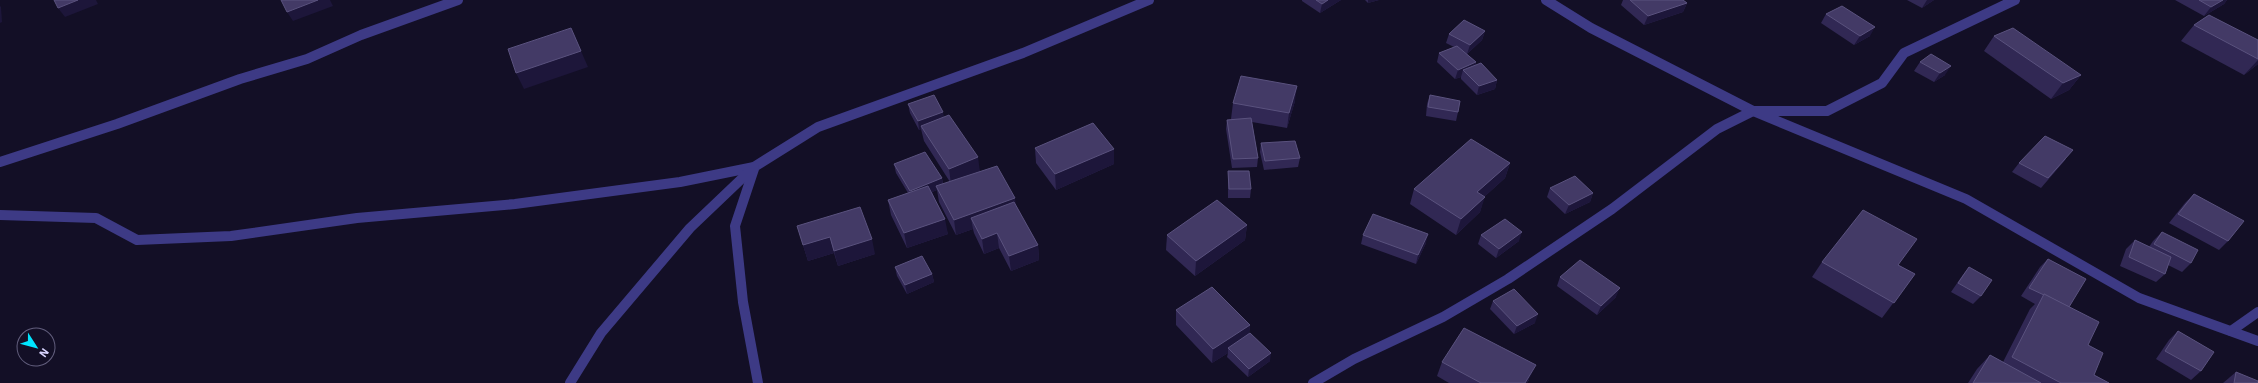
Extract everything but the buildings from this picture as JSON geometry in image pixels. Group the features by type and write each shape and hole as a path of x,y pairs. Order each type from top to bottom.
{"street":[{"path":"0,162 117,124 240,79 307,59 361,35 458,0"},
{"path":"570,383 601,333 685,234 754,167 818,127 1023,53 1149,0"},
{"path":"1546,0 1591,28 1753,111 1966,199 2139,298 2258,341"},
{"path":"1313,383 1354,359 1443,317 1508,279 1612,209 1717,129 1753,111 1827,110 1882,83 1904,53 2015,0"},
{"path":"0,215 96,218 137,240 231,236 357,218 515,204 680,182 754,167"},
{"path":"754,167 735,226 743,302 758,383"},
{"path":"2231,331 2258,312"}]}
